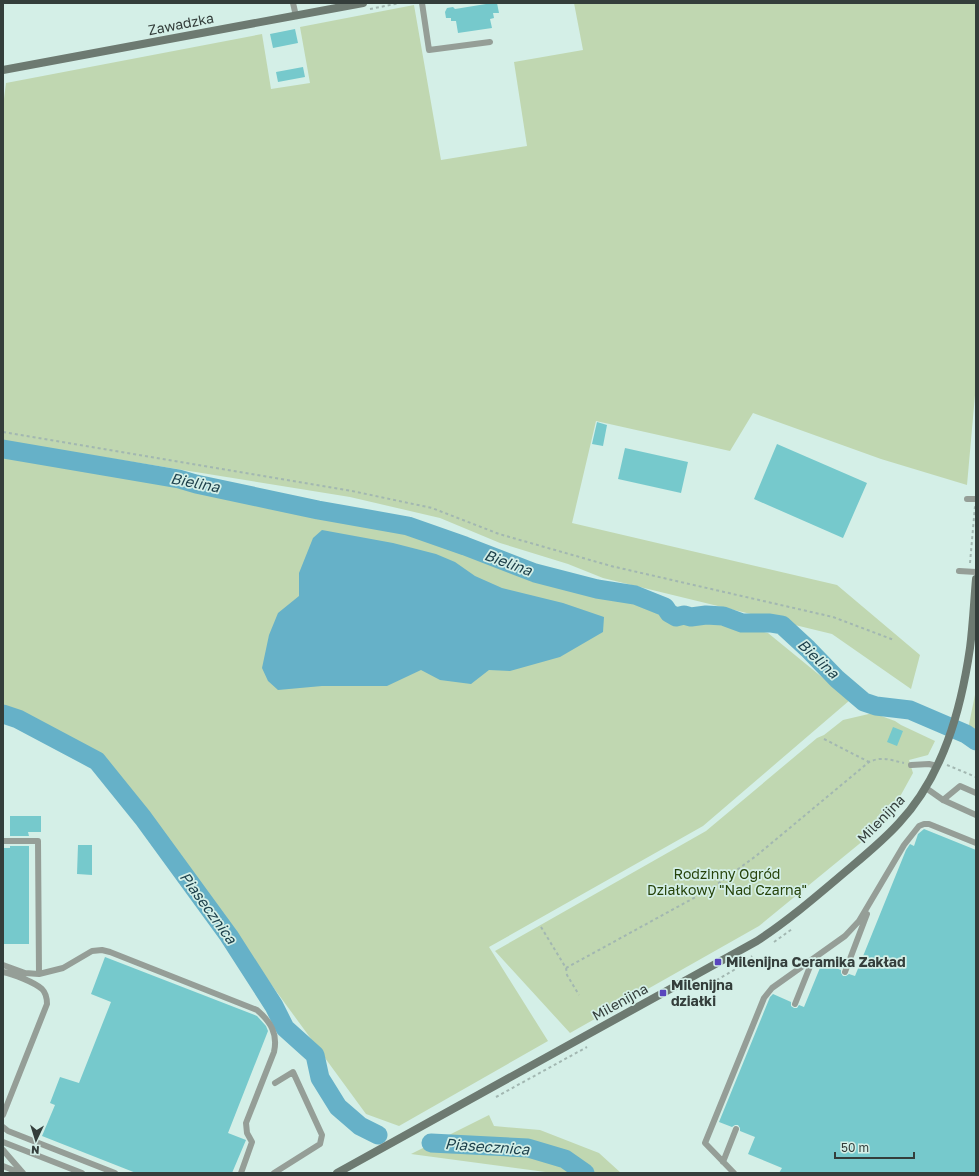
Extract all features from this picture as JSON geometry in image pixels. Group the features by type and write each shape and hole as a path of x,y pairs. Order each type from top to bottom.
{"street":[{"name":"Zawadzka","path":"3,70 364,3"},
{"name":"Milenijna","path":"336,1173 757,941 778,928 879,842 899,823 926,788 941,765 973,648 976,579"}],"lane":[{"path":"293,3 296,16"},
{"path":"422,3 429,50 490,42"},
{"path":"967,499 976,499"},
{"path":"959,571 976,572"},
{"path":"911,765 941,765"},
{"path":"943,800 960,786 976,793"},
{"path":"926,788 943,800 976,815"},
{"path":"734,1173 705,1144 764,998 772,988 845,936 859,921 904,846 920,826 929,824 976,843"},
{"path":"3,841 38,841 39,974"},
{"path":"845,972 872,899"},
{"path":"3,965 25,973 39,974 63,968 92,951 102,950 250,1007 257,1010 264,1016 275,1032 276,1043 274,1052 246,1123 247,1133 252,1142 241,1173"},
{"path":"795,1004 812,959"},
{"path":"3,972 9,973 43,989 47,997 47,1004 3,1115"},
{"path":"274,1173 320,1144 322,1135 293,1072 275,1083"},
{"path":"3,1127 8,1131 115,1173"},
{"path":"723,1162 736,1129"},
{"path":"3,1142 82,1173"},
{"path":"3,1150 22,1173"},
{"path":"3,1166 22,1173"}],"path":[{"path":"3,432 352,491 432,508 499,534 603,564 833,617 894,640"},
{"path":"824,739 869,762"},
{"path":"566,968 712,888 756,856 869,762 877,758 884,758 911,765"},
{"path":"941,765 976,777"},
{"path":"541,927 566,968 567,975 579,995"}],"green space":[{"path":"574,3 976,3 976,384 967,485 881,459 753,413 730,451 596,421 572,523 837,585 920,655 911,689 832,634 603,578 568,564 500,543 440,518 350,497 3,441 3,107 6,83 262,34 271,89 310,83 300,27 414,5 441,160 527,146 514,62 583,50"},
{"path":"3,450 179,481 407,530 535,577 768,633 850,700 703,826 489,947 548,1041 399,1126 366,1114 156,827 98,760 19,718 3,713"},
{"path":"976,690 976,735 968,729"},
{"name":"Rodzinny Ogród Działkowy \"Nad Czarną\"","path":"873,713 895,721 935,741 928,755 909,760 913,773 886,822 759,926 570,1033 495,951 706,831 817,738 824,735 843,720"},
{"path":"489,1115 494,1126 540,1130 599,1153 621,1173 553,1173 411,1154"}],"water":[{"path":"322,530 393,543 436,554 455,562 475,576 502,588 563,603 604,617 603,632 560,657 510,671 489,670 471,684 440,680 421,670 387,686 322,686 278,690 268,681 262,668 269,635 278,613 299,596 299,573 313,538"}],"building":[{"path":"487,3 497,3 499,13 493,13 494,18 490,19 492,28 458,33 456,21 451,21 451,18 446,18 445,12 447,8 453,7 455,9"},
{"path":"295,29 298,43 273,48 270,34"},
{"path":"303,67 305,77 278,82 276,72"},
{"path":"597,422 607,425 603,446 592,444"},
{"path":"777,444 867,483 843,538 754,499"},
{"path":"625,448 688,462 681,493 618,479"},
{"path":"893,727 903,731 897,746 887,742"},
{"path":"10,816 41,816 41,832 28,832 29,836 10,836"},
{"path":"924,829 976,850 976,1173 779,1173 782,1168 748,1154 755,1137 740,1131 738,1125 732,1127 719,1122 770,997 773,994 791,1002 791,1006 794,1008 797,1008 799,1005 804,1007 822,963 841,970 843,976 849,974 855,976 906,850 910,844 914,846 918,834"},
{"path":"78,845 92,845 92,875 77,874"},
{"path":"10,846 29,846 29,944 3,944 3,848 10,848"},
{"path":"105,957 257,1016 266,1026 268,1031 228,1133 246,1140 232,1173 136,1173 42,1136 55,1105 50,1103 60,1077 79,1083 111,1002 91,994"}],"waterway":[{"name":"Bielina","path":"3,449 179,479 318,510 408,526 535,573 597,589 635,595 665,607 669,613 676,617 684,615 691,617 706,615 723,616 742,623 770,623 782,625 837,679 864,702 876,706 910,710 966,734 976,741"},
{"name":"Piasecznica","path":"3,714 18,719 97,761 143,818 229,936 274,1006 285,1028 315,1055 320,1078 338,1107 360,1126 378,1135"},
{"name":"Piasecznica","path":"431,1143 528,1148 565,1159 585,1173"}],"place":[{"name":"Milenijna Ceramika Zakład","path":"718,962"},
{"name":"Milenijna działki","path":"663,993"}]}
